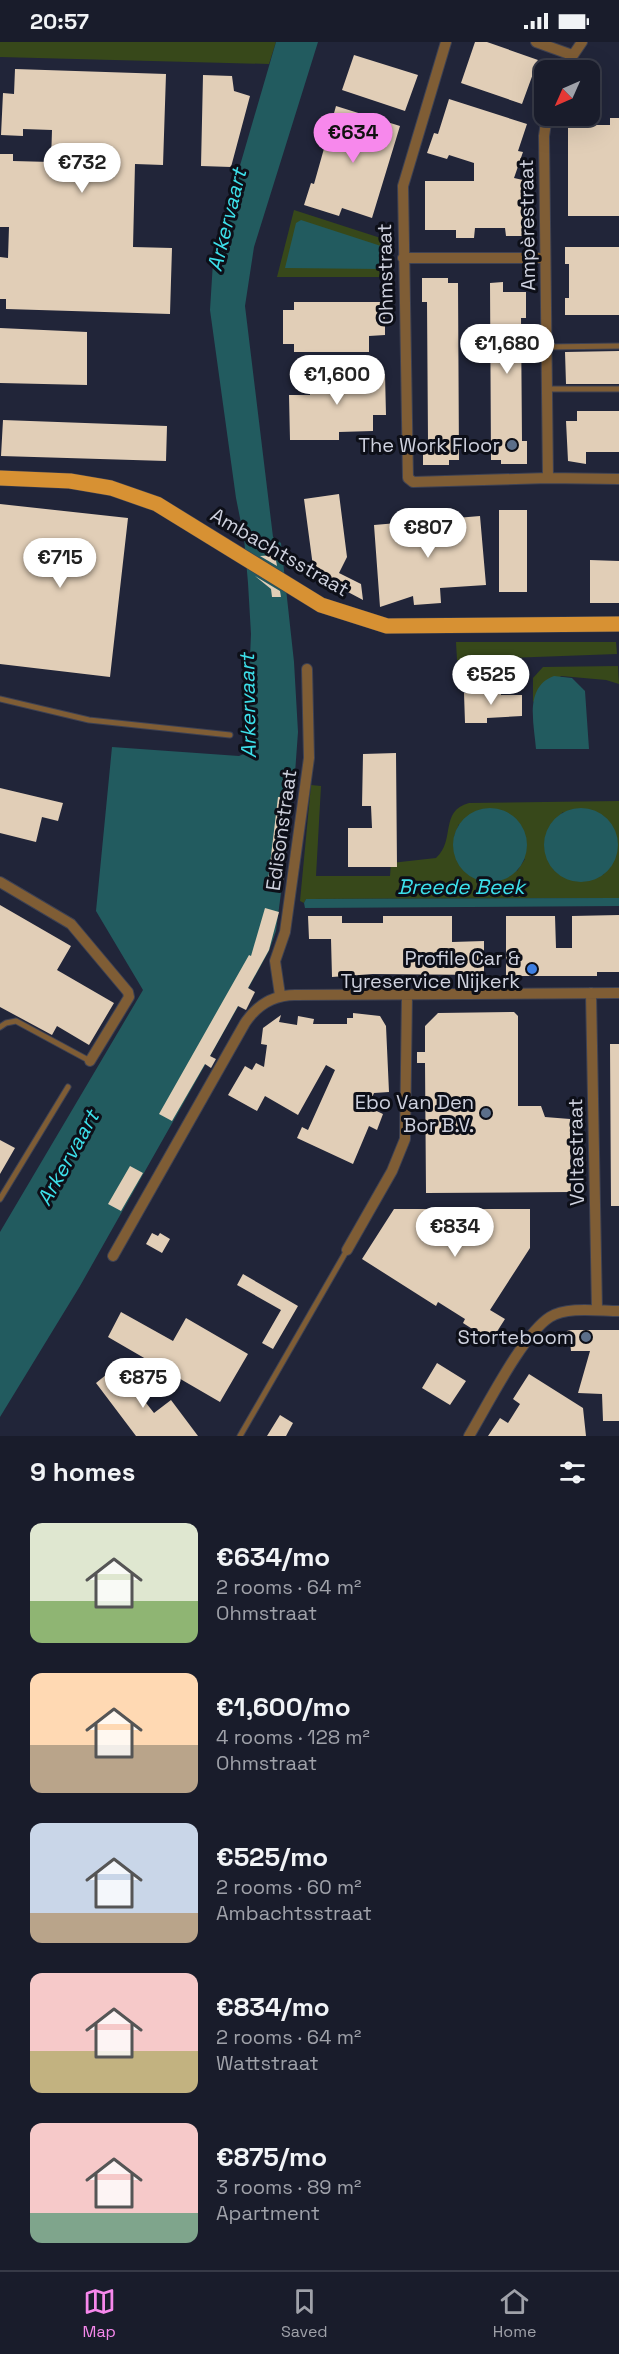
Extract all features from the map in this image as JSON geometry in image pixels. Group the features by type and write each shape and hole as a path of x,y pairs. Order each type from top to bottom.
{"main road":[{"name":"Ambachtsstraat","path":"0,477 70,481 111,488 157,504 321,605 387,626 619,624"}],"street":[{"name":"Ohmstraat","path":"446,42 404,179 403,258 408,477 413,482 548,478 619,479"},
{"path":"536,42 572,55"},
{"path":"569,60 582,42"},
{"name":"Ampèrestraat","path":"546,126 548,478"},
{"path":"403,258 545,258"},
{"name":"Edisonstraat","path":"280,995 275,961 285,933 309,759 307,669"},
{"path":"0,882 71,924 128,992 129,997 90,1061"},
{"name":"Voltastraat","path":"591,993 597,1311"},
{"path":"113,1256 245,1023 259,1006 280,995 619,993"},
{"path":"346,1250 392,1171 405,1139 407,995"},
{"path":"469,1436 537,1329 551,1316 619,1311"}],"lane":[{"path":"546,347 619,346"},
{"path":"547,389 619,389"},
{"path":"0,699 89,720 230,735"},
{"path":"0,1027 16,1021 90,1061"},
{"path":"0,1199 68,1087"},
{"path":"240,1436 346,1250"}],"shaded area":[{"path":"0,42 276,42 269,64 0,57"},
{"path":"294,210 393,242 393,277 277,277"},
{"path":"456,642 616,642 617,654 457,660"},
{"path":"618,666 619,684 606,680 561,676 533,702 533,678 543,667"},
{"path":"311,785 321,786 316,876 390,876 391,863 436,858 442,851 454,812 469,803 619,801 619,898 306,899 304,903 300,901","holes":["563,812 604,874 591,880 577,881 553,869 551,824","459,824 525,859 517,871 454,837"]}],"water":[{"name":"Arkervaart","path":"276,42 318,42 254,247 245,306 273,537 281,543 294,662 298,732 293,801 276,931 269,951 80,1286 0,1417 0,1232 143,990 96,911 112,747 239,756 246,753 251,634 248,583 244,538 236,498 210,310 213,262 218,241"},
{"path":"301,220 381,246 384,250 384,266 381,269 285,268 296,223"},
{"path":"554,676 572,678 585,691 589,749 536,749 533,717 535,697 538,688"},
{"path":"483,808 497,808 511,814 521,824 527,838 527,852 521,866 511,876 497,882 483,882 469,876 459,866 453,852 453,838 459,824 469,814"},
{"path":"581,808 602,814 612,824 618,845 612,866 602,876 581,882 560,876 550,866 544,845 550,824 560,814"},
{"path":"619,898 619,906 305,908 304,903 306,899"}],"building":[{"path":"475,42 487,42 538,60 534,60 534,71 522,104 461,83"},
{"path":"354,55 418,75 405,111 342,90"},
{"path":"15,69 166,74 163,165 135,164 133,247 172,248 170,314 6,309 6,299 0,299 0,257 8,258 9,227 0,227 0,154 13,154 13,161 51,162 52,130 23,129 23,136 1,135 3,93 14,94"},
{"path":"203,75 232,76 234,91 250,96 231,167 201,166"},
{"path":"449,99 527,124 518,151 523,152 514,178 523,180 524,236 506,236 505,228 475,228 474,238 456,238 456,230 425,230 425,181 474,181 474,163 449,155 447,159 427,153 434,133 438,134"},
{"path":"336,106 400,126 372,218 342,208 339,216 304,205 311,183 314,184"},
{"path":"610,118 619,118 619,216 568,216 568,126 610,125"},
{"path":"565,247 619,247 619,315 565,315 565,298 569,298 569,264 565,264"},
{"path":"422,278 448,278 448,283 458,283 459,460 449,460 449,465 423,465 423,442 428,442 427,302 422,302"},
{"path":"503,282 503,292 526,292 526,318 521,318 522,441 527,441 527,464 501,464 501,460 491,460 490,283"},
{"path":"294,302 385,302 385,335 369,336 369,352 294,352 294,344 283,344 283,310 294,310"},
{"path":"0,328 87,332 87,385 0,383"},
{"path":"619,351 619,384 566,384 565,352"},
{"path":"310,374 385,374 386,415 373,415 373,431 339,432 339,440 290,440 289,395 310,395"},
{"path":"577,411 619,411 619,452 586,452 586,464 568,461 566,421 577,421"},
{"path":"3,420 167,426 166,461 1,456"},
{"path":"339,494 347,557 339,573 361,584 363,600 314,574 304,499"},
{"path":"0,504 128,518 110,677 0,664"},
{"path":"499,510 527,510 527,592 499,592"},
{"path":"480,516 486,585 440,588 441,603 414,605 413,596 380,607 374,525"},
{"path":"275,555 277,566 260,556"},
{"path":"590,560 619,561 619,603 590,603"},
{"path":"255,576 280,591 281,597 272,597 271,589"},
{"path":"494,658 511,658 511,669 494,669"},
{"path":"501,692 501,695 522,695 522,716 487,718 487,723 465,723 464,693"},
{"path":"396,753 397,867 348,867 348,828 372,828 371,806 362,806 363,754"},
{"path":"0,788 63,803 58,821 42,817 36,842 0,833"},
{"path":"278,797 292,798 283,883 268,881"},
{"path":"0,905 71,946 57,970 114,1003 89,1045 57,1026 52,1035 0,1007"},
{"path":"265,908 279,912 269,950 248,988 255,992 246,1010 238,1006 210,1056 216,1059 211,1068 205,1064 172,1121 159,1114 249,955 251,956"},
{"path":"619,915 619,972 597,972 597,976 506,976 506,916 555,916 556,948 572,948 572,916"},
{"path":"308,916 342,916 342,923 383,923 383,916 452,916 452,942 484,941 484,975 373,974 332,977 331,939 309,939"},
{"path":"514,1012 518,1016 518,1106 541,1106 545,1117 570,1119 571,1192 426,1193 425,1063 417,1063 417,1052 425,1052 425,1026 438,1013"},
{"path":"353,1013 380,1016 386,1026 389,1092 374,1093 368,1107 383,1114 377,1130 369,1126 353,1164 297,1138 302,1127 308,1130 335,1070 326,1065 298,1115 265,1096 257,1111 228,1095 245,1066 252,1070 256,1063 264,1067 267,1045 261,1044 263,1028 281,1015 279,1022 297,1025 298,1016 314,1019 313,1024 347,1024 347,1018 353,1018"},
{"path":"610,1044 619,1044 619,1206 611,1206"},
{"path":"0,1140 15,1148 0,1174"},
{"path":"130,1166 143,1173 121,1211 108,1204"},
{"path":"394,1209 530,1209 530,1248 490,1310 505,1319 491,1341 463,1323 465,1319 438,1302 436,1306 362,1259"},
{"path":"152,1233 158,1236 160,1233 170,1239 162,1253 146,1244"},
{"path":"243,1274 298,1306 273,1349 262,1343 281,1310 237,1285"},
{"path":"121,1312 173,1341 186,1318 248,1354 220,1402 108,1337"},
{"path":"619,1330 619,1421 603,1421 602,1394 578,1393 590,1351 571,1351 570,1341 566,1336 567,1331"},
{"path":"437,1363 466,1381 450,1405 422,1388"},
{"path":"117,1366 154,1413 171,1400 198,1436 136,1436 96,1383"},
{"path":"529,1374 583,1408 586,1436 488,1436 500,1418 508,1423 520,1404 513,1399"},
{"path":"280,1415 293,1423 286,1436 267,1436"}],"place":[{"name":"The Work Floor","path":"512,445"},
{"name":"Profile Car & Tyreservice Nijkerk","path":"532,969"},
{"name":"Ebo Van Den Bor B.V.","path":"486,1113"},
{"name":"Storteboom","path":"586,1337"}],"water label":[{"name":"Breede Beek","path":"461,887"}]}
